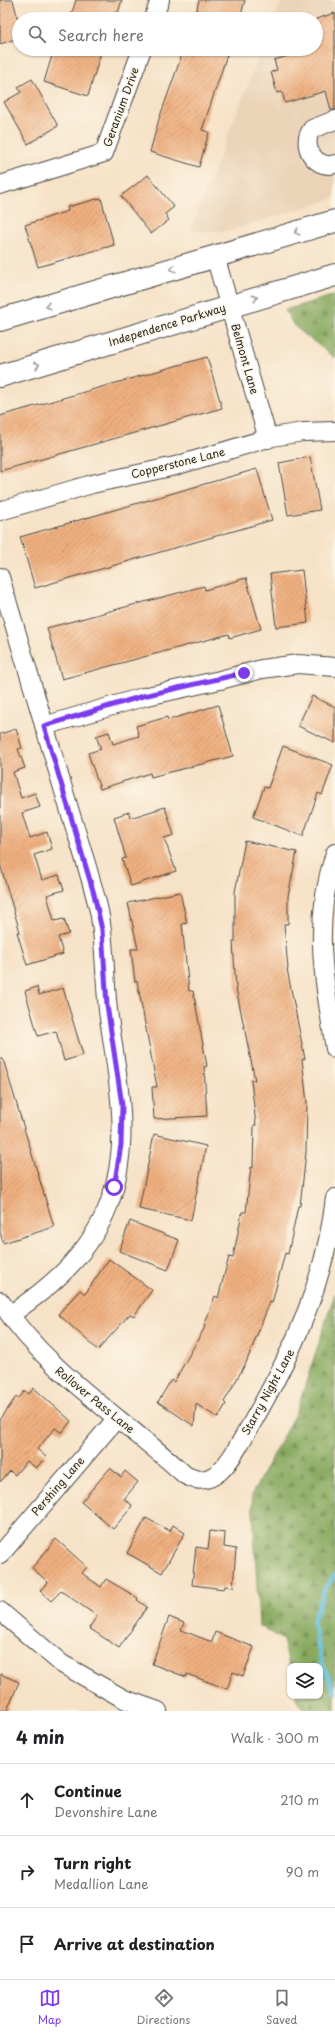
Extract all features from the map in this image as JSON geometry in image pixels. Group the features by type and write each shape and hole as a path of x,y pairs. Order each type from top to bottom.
{"main road":[{"path":"0,320 335,221"},
{"name":"Independence Parkway","path":"0,376 335,275"}],"street":[{"path":"156,12 160,0"},
{"name":"Geranium Drive","path":"0,185 104,153 139,56"},
{"path":"335,120 312,129 308,137 310,150 316,160 324,165 335,164"},
{"name":"Belmont Lane","path":"215,256 268,439"},
{"name":"Copperstone Lane","path":"0,511 92,484 175,466 268,439 303,432 335,431"},
{"path":"0,577 99,912 107,1005 120,1085 121,1145 117,1173 109,1204 91,1239 74,1263 49,1287 5,1308"},
{"path":"44,726 143,696 220,680 262,669 298,664 335,667"},
{"path":"335,853 323,906 321,950 324,980 335,1049"},
{"name":"Starry Night Lane","path":"206,1480 229,1463 265,1402 292,1349 304,1321 322,1264 335,1198"},
{"name":"Rollover Pass Lane","path":"5,1308 50,1363 185,1475 197,1481 206,1480"},
{"name":"Pershing Lane","path":"0,1555 117,1418"},
{"path":"0,1611 62,1664 124,1699 158,1711"}],"shaded area":[{"path":"282,0 335,0 335,198 229,231 190,231 259,56 323,56 323,12 277,12"}],"green space":[{"path":"335,295 335,358 294,326 285,310"},
{"path":"335,1293 335,1711 307,1711 298,1703 297,1699 323,1699 323,1663 288,1663 283,1640 259,1625 252,1494 297,1410"}],"building":[{"path":"0,0 13,0 16,12 12,12 12,40 0,44"},
{"path":"76,0 122,0 118,12 72,12"},
{"path":"199,0 245,0 242,12 196,12"},
{"path":"335,13 335,110 331,110 326,91 285,103 282,92 277,93 271,72 277,70 274,60 288,56 323,56 323,17"},
{"path":"52,56 100,56 88,96 44,82"},
{"path":"182,56 227,56 202,130 209,132 199,167 150,152 159,119"},
{"path":"32,79 58,126 28,144 4,102 21,92 18,87"},
{"path":"148,175 174,207 165,214 169,220 151,234 121,196"},
{"path":"101,198 114,245 38,267 25,225 68,211 67,207"},
{"path":"207,357 222,408 0,471 0,416"},
{"path":"310,457 320,510 288,515 279,463"},
{"path":"257,469 272,520 35,588 20,537"},
{"path":"302,570 308,623 276,627 270,574"},
{"path":"246,578 261,629 230,638 229,634 62,679 47,628 204,586 205,590"},
{"path":"312,696 335,707 335,743 298,726"},
{"path":"218,705 233,756 151,777 150,773 100,789 88,753 101,749 96,736 109,732 113,744 139,736 136,726 167,717 168,720"},
{"path":"16,729 22,748 18,749 25,768 13,772 21,798 35,793 40,807 22,813 30,838 47,832 52,849 34,855 42,880 59,875 64,890 47,895 54,921 64,919 69,934 58,937 63,954 27,965 17,932 20,932 0,864 0,734"},
{"path":"283,746 333,765 322,795 318,793 303,836 253,817 264,787 268,788"},
{"path":"165,807 174,835 164,838 176,871 131,886 122,859 126,858 114,817 129,812 130,818"},
{"path":"245,841 297,852 288,896 288,924 284,924 287,969 305,1059 302,1059 307,1103 306,1153 300,1206 298,1206 288,1254 285,1253 272,1303 270,1302 246,1363 224,1402 226,1404 218,1418 196,1404 194,1426 158,1402 171,1380 174,1382 205,1327 204,1326 215,1296 218,1298 229,1257 233,1258 242,1212 246,1212 251,1167 253,1168 254,1125 256,1125 251,1080 255,1080 236,988 233,942 235,942 235,892"},
{"path":"180,892 187,923 182,924 189,991 193,991 207,1066 204,1067 207,1116 154,1119 152,1087 157,1087 137,981 135,982 131,949 138,949 128,903"},
{"path":"37,987 39,995 63,988 83,1055 64,1061 56,1031 38,1036 25,991"},
{"path":"0,1059 3,1059 54,1227 3,1243 0,1232"},
{"path":"154,1134 206,1146 191,1220 139,1209"},
{"path":"130,1221 179,1240 168,1270 119,1251"},
{"path":"109,1259 152,1290 134,1316 130,1314 98,1350 58,1314 80,1290 85,1294"},
{"path":"34,1388 71,1421 62,1433 55,1428 37,1449 46,1457 36,1468 27,1461 15,1475 10,1471 0,1482 0,1420 16,1397 18,1399 25,1391 29,1394"},
{"path":"110,1468 121,1477 125,1471 138,1482 124,1499 132,1505 130,1509 113,1529 81,1502"},
{"path":"146,1518 170,1531 173,1525 185,1533 162,1573 127,1553"},
{"path":"210,1531 225,1533 224,1547 236,1549 233,1587 225,1586 224,1589 192,1585 196,1547 208,1549"},
{"path":"56,1539 87,1567 82,1573 91,1580 101,1587 106,1579 138,1598 137,1600 147,1607 119,1648 89,1628 97,1616 61,1591 51,1601 40,1591 48,1582 32,1568"},
{"path":"169,1617 184,1623 181,1630 212,1642 215,1632 254,1647 243,1676 233,1672 227,1689 187,1674 186,1677 152,1664"},
{"path":"0,1674 19,1682 7,1711 0,1711"}],"waterway":[{"path":"335,1575 324,1590 313,1622 322,1663 335,1692"}],"route":[{"path":"114,1187 120,1159 122,1105 107,1005 102,930 94,894 44,726 143,696 195,686 244,673"}]}
